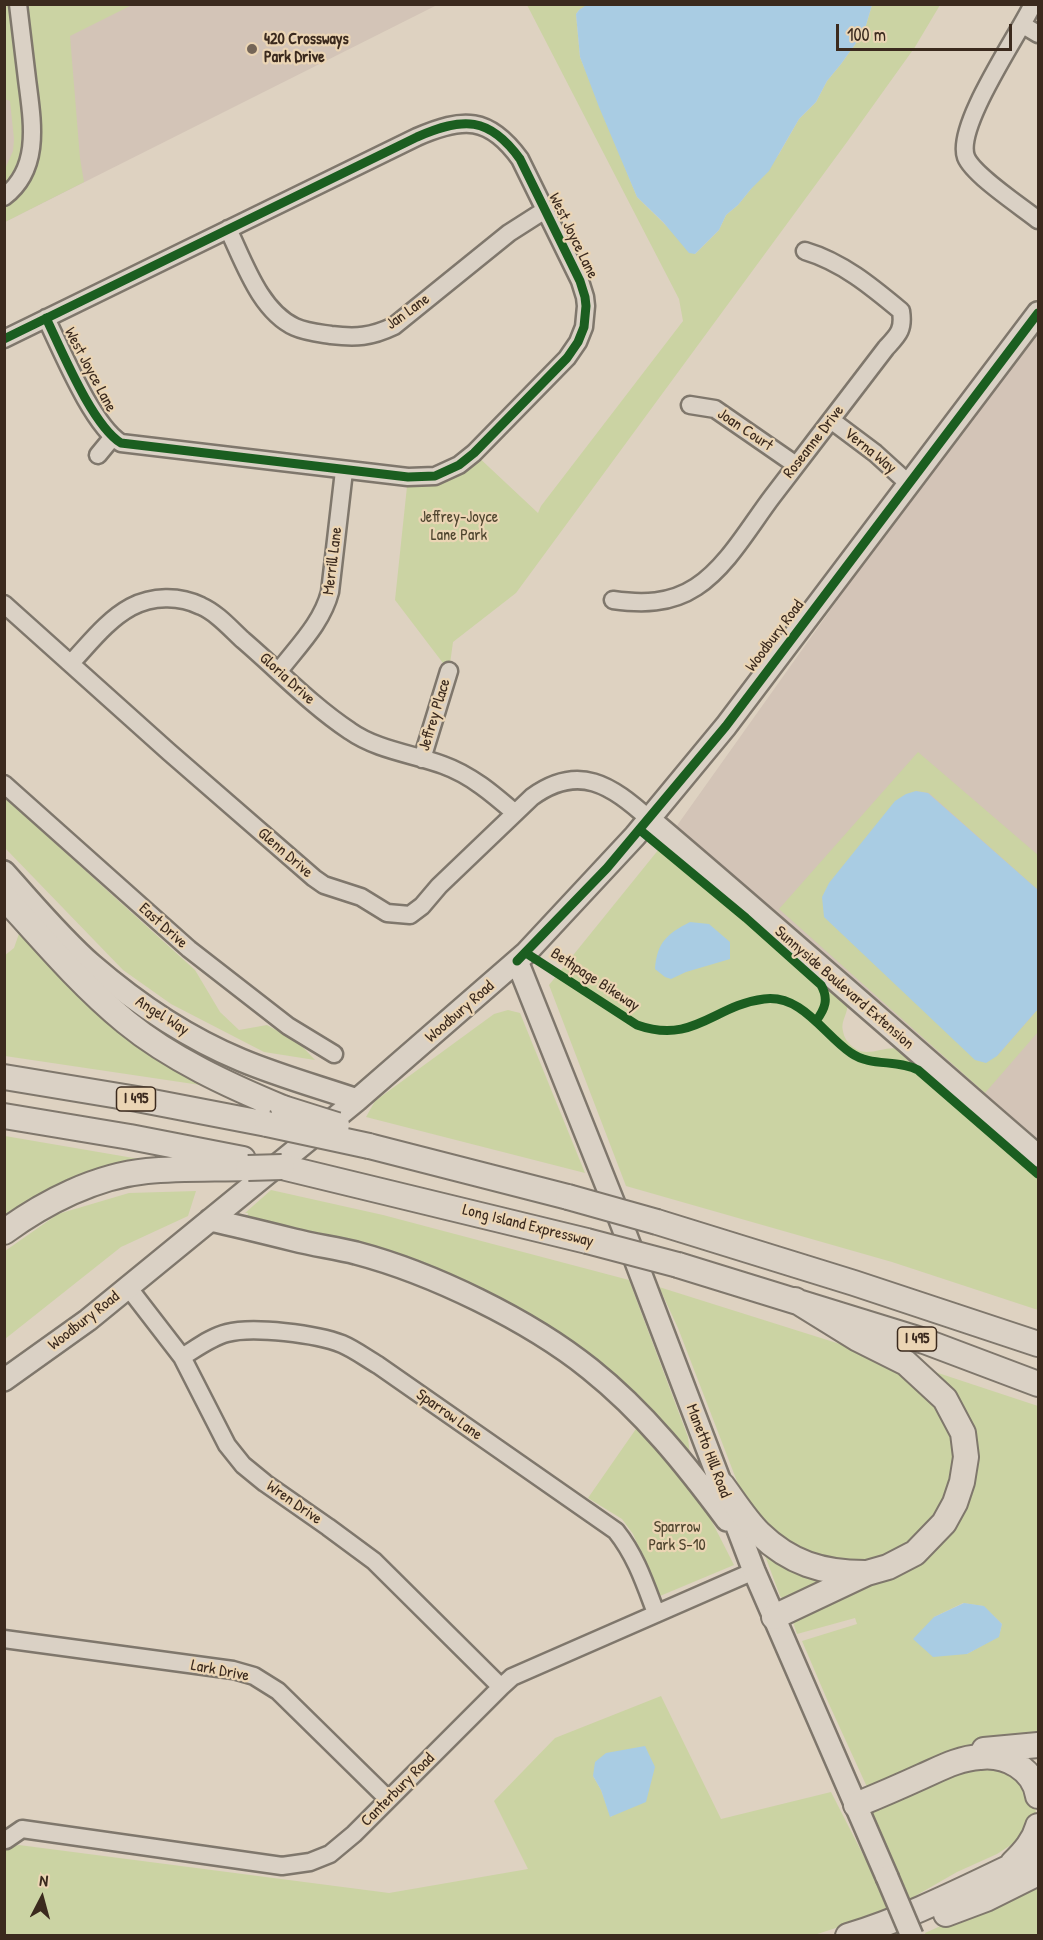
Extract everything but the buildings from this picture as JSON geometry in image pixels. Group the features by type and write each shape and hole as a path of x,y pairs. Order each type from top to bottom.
{"highway":[{"path":"4,897 85,985 128,1023 275,1116"},
{"name":"I 495","path":"4,1077 137,1099 275,1116 657,1222 1038,1344"},
{"name":"Long Island Expressway","path":"4,1116 130,1137 282,1167 587,1241 795,1300 924,1341 1038,1383"},
{"path":"4,1232 45,1206 87,1186 129,1174 146,1171 282,1167"},
{"path":"774,1617 915,1553 944,1523 955,1503 962,1482 966,1457 963,1433 945,1399 906,1363 858,1339 795,1300"},
{"path":"722,1485 758,1532 796,1560 817,1569 867,1573"},
{"path":"854,1803 949,1759 979,1750 1038,1745"},
{"path":"854,1803 950,1764 979,1756 995,1757 1019,1766 1029,1776 1038,1791 1038,1796"},
{"path":"1007,1869 1028,1846 1038,1826"},
{"path":"848,1935 873,1928 937,1903 1038,1854"},
{"path":"894,1935 986,1899 1038,1873"}],"main road":[{"name":"Woodbury Road","path":"4,1380 88,1320 357,1100 517,962 607,867 726,726 1038,313"},
{"name":"Sunnyside Boulevard Extension","path":"649,819 1038,1156"},
{"name":"Angel Way","path":"4,872 60,934 91,964 163,1018 241,1060 357,1100"},
{"name":"Manetto Hill Road","path":"517,962 609,1193 754,1571 912,1935"},
{"path":"210,1220 357,1254 411,1272 471,1297 540,1334 590,1369 632,1407 689,1468 744,1543"}],"street":[{"path":"4,197 21,179 31,156 33,142 18,4"},
{"path":"1033,4 1023,26 978,101 965,136 965,145 967,157 976,169 996,188 1038,220"},
{"path":"1023,26 1038,34"},
{"name":"West Joyce Lane","path":"4,339 46,318 417,137 437,128 458,124 487,128 508,142 520,159 580,281 586,306 584,327 578,342 567,358 474,453 449,471 435,476 422,477 344,471 121,443 112,438 87,401 46,318"},
{"name":"Jan Lane","path":"228,229 259,292 278,316 294,327 311,332 364,337 394,326 509,233 545,210"},
{"name":"Roseanne Drive","path":"613,600 658,603 682,595 707,579 723,563 897,336 903,324 901,311 844,268 823,256 805,251"},
{"name":"Joan Court","path":"690,405 715,409 796,465"},
{"name":"Verna Way","path":"831,420 875,453 909,483"},
{"path":"98,454 112,438"},
{"name":"Merrill Lane","path":"279,671 318,621 327,603 344,471"},
{"name":"Gloria Drive","path":"71,663 110,622 130,608 150,600 170,598 186,600 211,612 320,709 351,732 376,744 444,765 471,778 515,813"},
{"name":"Glenn Drive","path":"4,604 314,878 324,885 361,897 387,913 410,915 423,906 439,886 515,813 544,788 558,782 573,780 592,782 612,790 631,802 649,819"},
{"name":"Jeffrey Place","path":"422,759 449,671"},
{"name":"East Drive","path":"4,784 189,949 288,1026 334,1054"},
{"name":"Wren Drive","path":"128,1287 182,1357 227,1445 243,1465 374,1561 501,1687"},
{"name":"Sparrow Lane","path":"182,1357 228,1332 287,1333 344,1344 378,1365 616,1531 640,1570 656,1613"},
{"name":"Canterbury Road","path":"6,1840 22,1829 282,1866 310,1862 330,1854 354,1834 501,1687 525,1670 754,1571"},
{"name":"Lark Drive","path":"4,1639 233,1670 254,1676 278,1691 388,1799"}],"shaded area":[{"path":"5,5 437,5 5,222"},
{"path":"1038,318 1038,1139 676,827"}],"green space":[{"path":"4,5 132,5 70,36 84,182 5,222 5,169 13,151 14,139 10,101 5,99"},
{"name":"Jeffrey-Joyce Lane Park","path":"527,5 588,5 576,14 580,57 637,197 695,254 719,230 726,215 738,205 779,154 799,119 816,102 827,81 864,32 872,5 940,5 915,47 847,142 516,593 453,642 449,671 395,600 408,477 422,477 474,453 538,513 541,506 683,321 679,299"},
{"path":"918,752 1038,855 1038,890 929,793 915,791 997,1056 1038,1009 1038,1032 985,1093 779,909"},
{"path":"4,797 195,970 220,1012 239,1030 267,1025 299,1043 315,1060 264,1052 171,1004 123,970 5,848"},
{"path":"667,844 846,999 847,1008 842,1027 845,1038 851,1045 864,1052 894,1048 908,1053 1038,1166 1038,1310 892,1262 626,1186 549,985 659,849 661,850"},
{"path":"22,925 207,1086 5,1056 4,956 14,948"},
{"path":"508,1010 520,1013 585,1173 366,1117 375,1101 494,1014"},
{"path":"5,1136 151,1161 5,1225"},
{"path":"271,1190 383,1215 629,1280 688,1437 690,1456 548,1330 247,1219 248,1213 245,1213"},
{"path":"196,1191 188,1216 121,1247 5,1339 5,1251 58,1214 129,1193"},
{"path":"659,1287 859,1350 888,1363 949,1418 957,1460 949,1502 924,1535 892,1557 845,1566 803,1557 766,1534 743,1497 678,1328"},
{"path":"926,1369 1038,1406 1038,1739 867,1787 802,1641 857,1624 855,1618 797,1634 792,1619 916,1560 973,1453","holes":["963,1603 983,1606 1002,1624 999,1636 967,1654 934,1617"]},
{"name":"Sparrow Park S-10","path":"638,1426 703,1504 734,1565 660,1596 633,1534 622,1519 588,1498"},
{"path":"757,1534 832,1578 784,1600 780,1596"},
{"path":"661,1696 721,1819 831,1792 878,1884 889,1911 811,1936 5,1935 4,1848 19,1845 389,1893 528,1869 494,1801 555,1738","holes":["645,1747 654,1767 611,1817 593,1776"]},
{"path":"1002,1762 1032,1792 1036,1813 1031,1832 997,1854 957,1872 910,1899 871,1819 871,1810 942,1772"},
{"path":"1038,1882 1038,1935 926,1936 925,1933"}],"water":[{"path":"588,4 872,5 864,32 827,81 816,102 799,119 769,171 726,215 719,230 695,254 689,253 663,222 637,197 580,57 576,14"},
{"path":"916,791 928,793 1038,890 1038,1009 997,1056 986,1063 975,1060 824,917 822,897 829,883 895,801"},
{"path":"690,922 709,924 730,942 730,959 686,972 671,979 665,977 655,969 661,945 669,935"},
{"path":"964,1603 984,1606 1002,1624 999,1637 967,1654 933,1657 913,1639 934,1617"},
{"path":"645,1746 655,1767 646,1802 610,1817 601,1790 593,1776 595,1762 606,1753"}],"cycle path":[{"path":"4,339 417,137 433,130 462,124 474,124 486,128 509,145 520,159 580,281 586,306 584,327 578,342 567,358 474,453 459,465 435,476 408,477 121,443 99,421 69,367 60,349 53,332 46,318"},
{"path":"517,961 607,868 726,726 1038,313"},
{"path":"640,830 746,918 821,985 825,995 825,1004 816,1021"},
{"name":"Bethpage Bikeway","path":"526,953 637,1025 657,1030 689,1027 731,1008 764,999 778,999 790,1003 812,1017 851,1053 867,1060 918,1070 1038,1174"}],"place":[{"name":"420 Crossways Park Drive","path":"252,49"}]}
